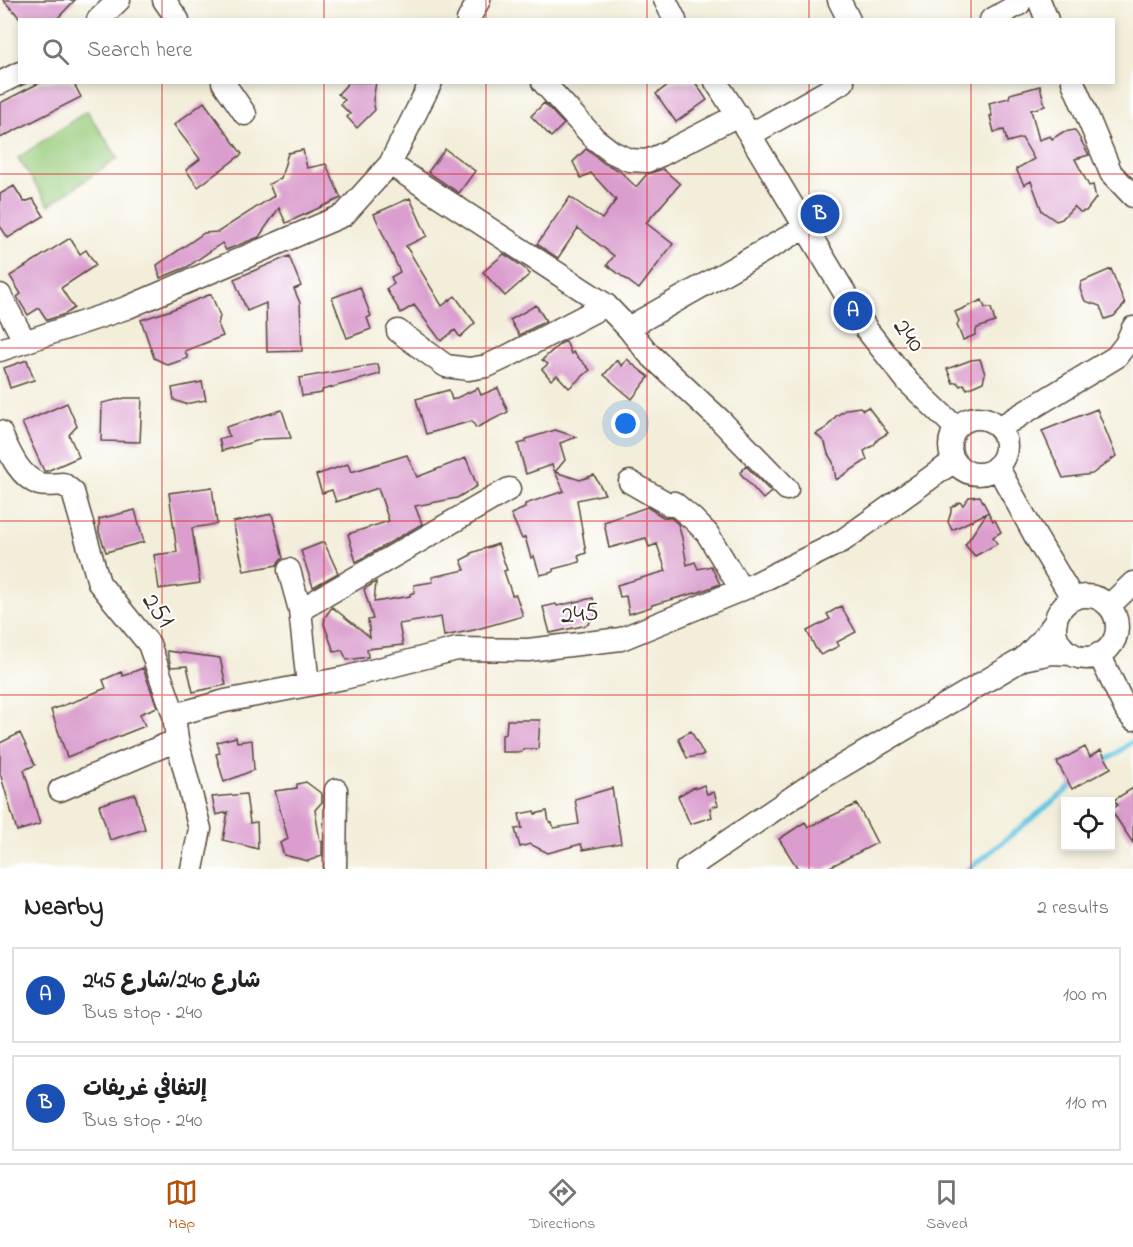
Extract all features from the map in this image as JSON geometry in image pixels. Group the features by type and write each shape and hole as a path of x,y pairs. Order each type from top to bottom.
{"street":[{"path":"164,0 177,18"},
{"path":"665,0 674,18"},
{"path":"839,0 848,18"},
{"path":"995,18 1029,2 1045,18"},
{"path":"0,83 18,74"},
{"path":"224,84 245,114"},
{"path":"0,350 126,308 344,214 390,164 430,84"},
{"path":"545,84 595,139 612,152 629,160 646,161 661,155 738,115"},
{"name":"240","path":"717,84 867,330 908,382 956,428"},
{"path":"750,135 839,84"},
{"path":"1074,84 1111,173 1133,196"},
{"path":"390,164 606,305 648,353 720,420 788,489"},
{"path":"628,328 806,227"},
{"path":"0,295 25,342"},
{"path":"398,331 446,366 469,369 487,366 606,305"},
{"path":"999,428 1116,357 1126,344 1133,328"},
{"path":"975,418 992,422 999,428 1006,443 1002,460 997,466 974,474 966,471 954,461 950,442 956,428 975,418"},
{"name":"251","path":"0,432 12,458 26,476 41,485 63,484 73,492 99,583 149,644 174,716 177,740 200,830 192,869"},
{"name":"245","path":"174,716 225,701 344,678 456,649 528,650 621,639 741,590 842,542 954,461"},
{"path":"997,466 1073,599"},
{"path":"630,482 670,505 674,503 693,519 707,533 741,590"},
{"path":"300,610 509,489"},
{"path":"289,570 300,610 308,685"},
{"path":"1109,606 1133,583"},
{"path":"1023,658 1052,653 1090,657 1107,649 1116,632 1114,614 1109,606 1092,596 1073,599 1059,612 1056,621 1058,640 1072,654"},
{"path":"687,869 815,782 1023,658 1041,641 1056,621"},
{"path":"1100,654 1126,710 1133,719"},
{"path":"60,790 177,740"},
{"path":"335,869 336,790"}],"green space":[{"path":"87,111 118,158 49,205 18,158"}],"building":[{"path":"3,0 75,0 58,18 20,18"},
{"path":"37,84 74,84 81,97 0,138 0,103"},
{"path":"347,84 376,84 373,100 375,110 357,128 347,117 350,114 340,104 345,100 338,94"},
{"path":"669,84 696,84 707,100 676,122 656,94"},
{"path":"1040,86 1045,106 1031,110 1039,140 1050,136 1052,139 1063,132 1075,130 1089,155 1075,159 1089,186 1093,185 1096,198 1086,211 1080,212 1074,206 1062,219 1056,221 1042,211 1031,181 1024,185 1016,169 1034,159 1022,138 1007,142 1004,130 994,132 990,116 992,116 989,103 1009,98 1010,94"},
{"path":"204,102 242,154 198,187 186,170 200,159 174,125"},
{"path":"544,103 564,124 551,137 531,116"},
{"path":"445,149 475,171 459,193 428,172"},
{"path":"586,149 604,163 620,171 636,187 647,174 663,169 680,184 646,223 673,244 639,289 607,265 614,256 578,228 558,258 537,244 570,197 602,219 616,200 591,173 581,178 573,162"},
{"path":"303,150 307,168 326,164 341,198 286,223 279,208 259,237 226,250 222,243 187,267 160,278 157,265 204,233 218,232 274,196 269,184 281,178 288,153"},
{"path":"14,186 24,202 33,199 44,216 8,238 0,226 0,194"},
{"path":"410,198 427,236 406,246 442,306 455,296 475,323 460,337 455,330 441,341 414,305 401,313 386,289 394,284 391,277 400,272 374,214"},
{"path":"70,238 80,254 86,250 96,265 61,288 74,308 65,314 47,320 39,308 28,315 17,297 21,294 10,276"},
{"path":"504,254 530,274 505,296 483,272"},
{"path":"289,256 301,286 294,289 300,303 302,351 267,352 266,303 247,311 234,279"},
{"path":"1111,269 1125,304 1114,316 1105,319 1100,306 1085,301 1080,289 1081,282"},
{"path":"360,287 371,316 367,318 371,329 347,338 332,298"},
{"path":"211,294 220,316 218,324 223,336 185,351 188,358 168,365 154,358 141,320"},
{"path":"982,300 985,308 991,308 995,322 977,328 975,335 963,340 955,312"},
{"path":"536,305 546,321 519,335 510,320"},
{"path":"566,341 571,354 573,352 590,370 569,388 557,375 551,380 542,369 548,364 542,360"},
{"path":"627,359 649,377 632,399 604,375 617,360 622,366"},
{"path":"980,359 985,374 983,382 967,389 964,384 960,386 957,382 953,383 947,369"},
{"path":"27,360 34,380 10,388 4,368"},
{"path":"378,364 380,374 322,390 322,393 302,396 299,378"},
{"path":"202,382 206,400 185,404 174,400 172,388"},
{"path":"478,388 481,395 498,388 508,412 476,428 472,421 426,434 416,399 449,390 452,400"},
{"path":"125,398 142,398 140,442 101,441 102,403"},
{"path":"67,403 77,426 69,435 79,457 44,471 22,423"},
{"path":"860,407 863,410 868,407 888,433 864,451 867,460 836,480 833,462 825,443 816,434 847,409"},
{"path":"1097,409 1116,456 1092,474 1063,478 1042,431"},
{"path":"282,410 291,438 263,439 222,451 219,439 229,436 226,427"},
{"path":"555,430 577,437 560,443 565,460 555,472 552,465 526,474 518,444 526,442 526,439"},
{"path":"407,455 417,477 466,458 477,486 457,498 415,506 422,524 356,562 348,534 389,521 378,488 336,502 332,490 322,493 316,475 348,464 351,472"},
{"path":"746,466 773,494 771,492 763,499 740,473"},
{"path":"555,472 580,480 594,475 605,494 577,500 586,553 578,556 580,562 540,575 534,556 531,558 525,537 522,539 511,514 525,508 525,504 564,491"},
{"path":"212,487 217,524 192,528 200,583 159,589 154,555 177,552 169,493"},
{"path":"980,496 1001,532 993,537 997,544 975,556 965,545 987,513 952,530 948,522 951,508 960,502 963,505 969,497"},
{"path":"647,507 663,517 671,518 678,524 687,565 695,562 698,569 711,566 720,584 629,614 626,596 620,597 617,585 666,571 657,544 649,547 646,538 609,548 604,522"},
{"path":"135,510 144,542 106,552 99,532 99,519"},
{"path":"272,514 283,558 277,565 244,571 233,522"},
{"path":"324,542 338,573 313,587 301,551"},
{"path":"498,544 512,595 516,595 523,616 444,636 441,617 399,624 403,645 367,649 368,657 347,660 342,650 334,652 324,624 325,617 332,607 370,637 368,620 373,619 364,589 376,582 374,602 410,596 415,592 414,585 433,582 432,577 465,570 461,560 471,553"},
{"path":"593,598 596,615 587,625 550,633 543,607"},
{"path":"841,606 856,632 837,642 839,646 821,655 807,631 830,619 827,614"},
{"path":"167,651 220,658 226,685 193,692 187,666 171,667"},
{"path":"143,668 157,707 140,714 145,726 67,757 51,710 106,688 103,680 121,672 123,676"},
{"path":"507,720 540,720 538,749 502,752 502,735 506,734"},
{"path":"691,731 704,755 687,758 678,738"},
{"path":"20,733 35,765 24,770 40,824 17,831 0,773 0,743"},
{"path":"236,737 237,742 252,740 254,770 224,782 216,754 220,753 217,742"},
{"path":"1085,747 1090,757 1101,750 1111,768 1072,789 1057,762"},
{"path":"306,782 322,794 322,802 315,810 320,841 322,841 322,856 308,861 284,855 280,843 288,839 275,791 297,788 297,784"},
{"path":"704,785 707,794 714,792 718,805 710,808 712,817 690,824 678,796 694,787"},
{"path":"612,788 621,843 583,850 581,844 548,853 530,844 520,847 515,829 522,828 519,814 547,811 549,822 554,828 579,824 575,799"},
{"path":"1133,788 1133,843 1115,816 1115,807 1118,805 1115,799"},
{"path":"135,794 145,829 110,840 99,805"},
{"path":"246,794 250,823 257,822 258,849 223,840 228,812 216,815 212,797"},
{"path":"857,804 877,843 826,869 798,869 779,839 805,822 808,827"}],"waterway":[{"path":"1103,763 1133,741"},
{"path":"969,869 1076,783"}],"place":[{"name":"إلتفافي غريفات","path":"820,214"},
{"name":"شارع 240/شارع 245","path":"853,311"}]}
